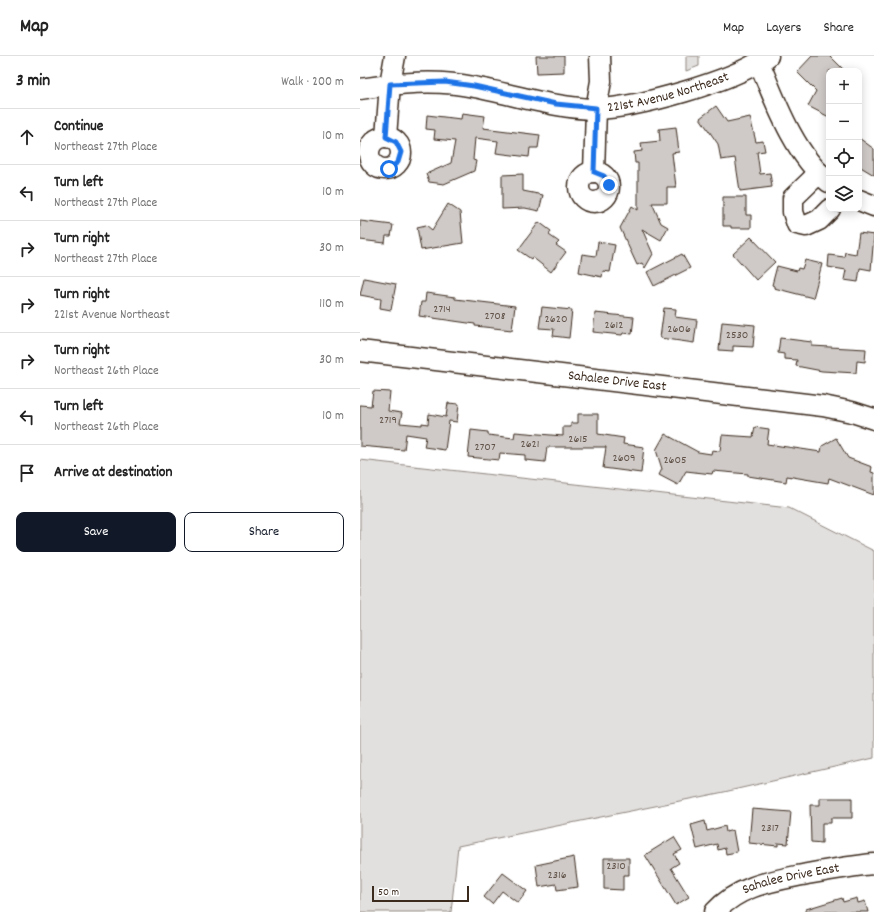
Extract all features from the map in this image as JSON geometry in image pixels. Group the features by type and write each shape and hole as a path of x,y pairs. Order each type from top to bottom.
{"street":[{"path":"386,137 390,84 395,56"},
{"path":"594,172 596,108 601,81 600,56"},
{"path":"764,59 779,110 799,147 824,177 793,198 793,212 797,224 806,226 819,220 827,212"},
{"name":"221st Avenue Northeast","path":"360,89 390,84 445,82 474,86 556,104 596,108 643,102 704,86 764,59"},
{"path":"862,201 874,206"},
{"name":"Sahalee Drive East","path":"360,351 823,406 852,412 874,419"},
{"name":"Sahalee Drive East","path":"715,912 729,899 747,889 765,882 874,864"}],"shaded area":[{"path":"686,56 699,56 699,66 686,71"},
{"path":"360,460 789,508 874,551 874,758 724,792 458,846 451,912 360,912"}],"building":[{"path":"536,56 564,56 564,72 537,73"},
{"path":"812,56 830,56 842,68 826,68 826,115 808,106 816,91 797,72"},
{"path":"716,106 727,122 750,117 756,142 763,141 765,151 757,152 760,174 770,173 772,187 740,191 735,158 721,160 718,144 700,118"},
{"path":"462,113 485,116 483,128 540,135 538,148 530,148 529,157 496,153 498,141 475,138 473,160 476,161 474,171 444,184 429,182 426,174 451,163 455,141 434,139 435,130 426,129 427,115 461,119"},
{"path":"676,127 679,152 672,153 676,187 667,187 667,203 652,203 661,223 668,227 661,240 642,229 653,254 645,268 642,263 637,265 620,228 632,206 638,210 638,163 635,163 634,152 642,151 641,143 660,141 659,129"},
{"path":"862,140 874,149 874,175 862,168"},
{"path":"523,174 523,191 543,195 539,211 525,208 502,209 502,175"},
{"path":"723,197 746,197 746,215 751,215 751,228 731,228 731,226 723,226"},
{"path":"448,204 460,212 463,243 421,250 417,227 426,225 432,230"},
{"path":"360,221 393,225 391,236 386,236 385,243 360,240"},
{"path":"539,222 551,231 549,235 559,242 556,245 566,252 551,272 532,257 531,259 518,250"},
{"path":"859,233 874,235 871,270 860,268 858,282 844,280 846,270 828,267 829,255 844,257 845,252 856,254"},
{"path":"751,237 775,262 756,280 733,254"},
{"path":"598,242 615,245 610,272 603,271 602,277 579,272 582,254 596,256"},
{"path":"682,254 690,268 654,286 647,272"},
{"path":"805,260 822,264 813,298 774,288 772,285 777,266 797,271 798,268 802,269"},
{"path":"364,278 396,284 391,310 380,308 381,299 360,295"},
{"path":"426,293 455,297 455,299 515,306 512,330 475,326 475,324 419,316 421,302 425,302"},
{"path":"542,307 572,310 569,338 553,336 554,329 539,328"},
{"path":"664,308 676,309 675,317 697,320 694,343 660,338"},
{"path":"595,313 634,317 632,334 623,333 622,335 593,332"},
{"path":"722,322 755,325 753,347 733,346 733,351 719,350"},
{"path":"780,338 812,342 812,346 866,349 865,362 857,361 856,373 822,371 796,366 797,360 784,359 784,354 778,353"},
{"path":"373,391 390,392 388,411 402,413 400,423 422,425 422,423 428,424 429,414 446,417 448,403 459,404 457,422 449,421 445,450 424,447 426,437 406,434 404,450 360,446 360,405 371,406"},
{"path":"578,414 598,414 598,434 624,438 623,444 644,447 641,473 603,468 606,447 547,447 545,462 525,460 525,455 500,453 499,460 468,457 471,430 488,432 488,435 514,438 515,432 563,436 563,427 571,427 571,423 578,423"},
{"path":"755,427 769,429 767,444 821,452 822,446 836,438 848,458 872,467 871,472 874,473 874,495 829,478 828,483 787,476 786,482 748,476 748,474 713,471 712,474 686,471 678,485 659,475 662,469 656,450 665,434 698,452 711,454 712,450 720,451 722,435 753,437"},
{"path":"820,798 852,798 852,818 831,818 831,823 822,823 822,843 811,842 810,805 820,805"},
{"path":"752,809 791,812 788,844 778,843 778,846 749,843"},
{"path":"705,821 707,831 725,826 726,832 733,830 737,852 726,854 725,848 718,850 717,844 697,849 691,825"},
{"path":"674,837 682,850 674,854 679,863 671,868 689,897 676,905 645,855"},
{"path":"574,857 578,887 557,890 556,884 539,887 536,865"},
{"path":"604,858 629,858 629,875 623,875 623,890 604,889"},
{"path":"503,873 527,891 518,903 502,891 492,904 484,897"},
{"path":"842,898 843,902 857,898 858,903 865,901 868,912 806,912 806,909"}],"route":[{"path":"389,169 398,162 401,152 396,142 386,137 390,84 445,82 474,86 556,104 596,108 594,172 600,173 604,176 608,180 609,185"}]}
